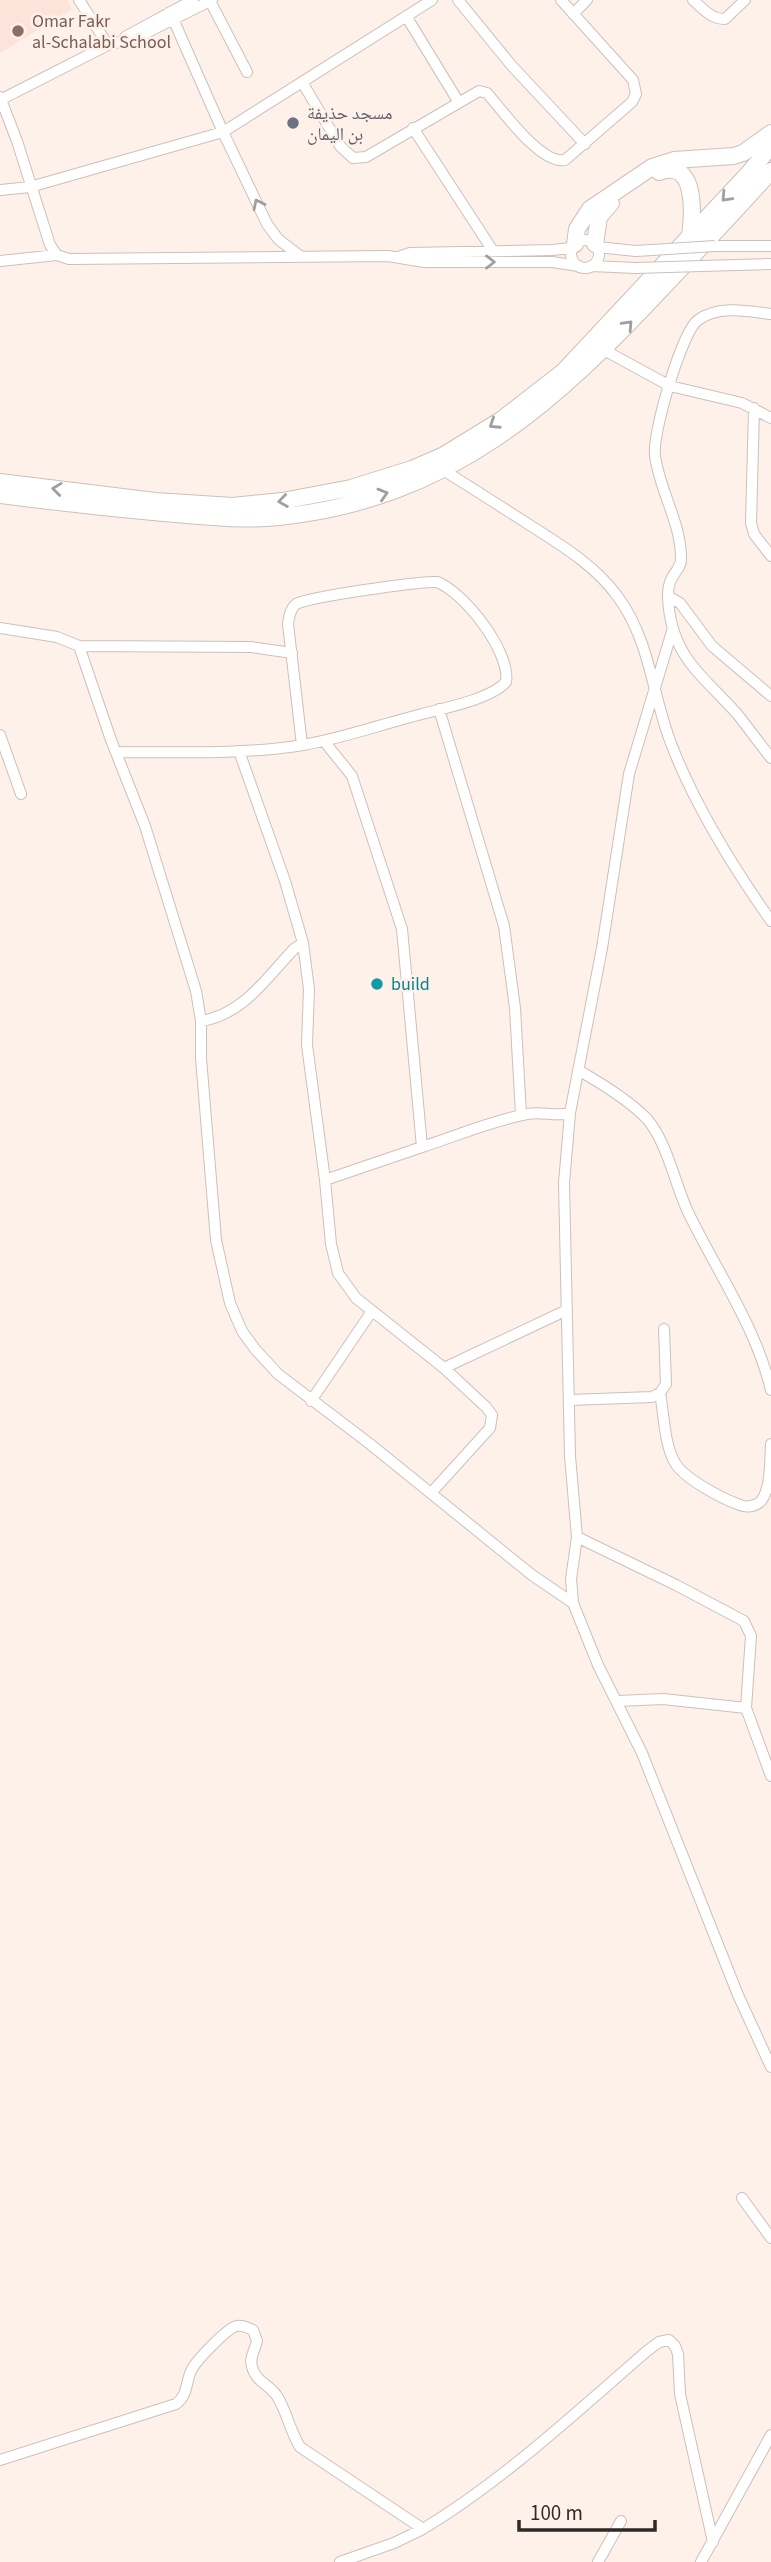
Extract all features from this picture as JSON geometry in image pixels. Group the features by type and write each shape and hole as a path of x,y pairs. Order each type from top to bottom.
{"highway":[{"path":"574,246 577,229 590,209 652,167 674,160 734,156 743,153 771,133"},
{"path":"0,482 155,501 233,506 282,501 384,479 444,455 537,394 584,352 771,146"},
{"path":"596,246 599,217 605,207 654,174 671,168 681,173 691,193 693,206 690,236"},
{"path":"0,495 83,506 217,518 279,517 343,507 402,488 443,470 507,433 544,404 604,350 771,171"}],"street":[{"path":"79,0 108,45"},
{"path":"57,255 50,245 1,99 108,45 136,38 193,0"},
{"path":"0,190 30,187 223,132 432,0"},
{"path":"458,0 512,66 586,144"},
{"path":"302,82 340,146 353,159 366,157 474,92 487,93 529,141 543,154 558,162 572,156 632,102 636,87 633,80 561,0"},
{"path":"573,14 587,0"},
{"path":"693,0 709,15 721,19 725,19 746,0"},
{"path":"172,16 211,1 247,72"},
{"path":"172,16 271,232 300,256"},
{"path":"406,16 458,101"},
{"path":"413,128 492,251"},
{"path":"398,257 410,253 574,246 583,240 596,246 636,251 771,246"},
{"path":"574,246 572,260 579,266"},
{"path":"591,266 597,260 596,246"},
{"path":"0,261 57,255 69,259 398,257 424,262 552,262 636,268 771,264"},
{"path":"771,314 720,311 699,320 688,334 654,445 658,474 677,531 681,557 681,563 669,581 668,596 673,628 695,671 737,714 771,758"},
{"path":"604,350 670,386 728,399 754,408 771,418"},
{"path":"754,408 751,523 754,534 771,556"},
{"path":"443,470 575,555 598,574 618,597 634,622 646,650 659,709 689,785 729,857 771,921"},
{"path":"117,752 239,751 302,745 324,741 439,709 501,688 507,676 502,657 474,612 445,584 431,581 415,583 298,604 289,615 302,745"},
{"path":"668,596 680,603 696,629 712,646 771,696"},
{"path":"0,628 57,637 79,646 251,647 292,653"},
{"path":"673,628 629,774 604,936 570,1113 564,1183 570,1456 577,1537 571,1579 573,1603 598,1665 642,1753 738,1995 771,2067"},
{"path":"79,646 145,826 187,958 201,1021 201,1058 216,1240 230,1303 242,1331 278,1374 370,1444 532,1575 573,1603"},
{"path":"439,709 504,926 515,1008 521,1115"},
{"path":"0,734 21,794"},
{"path":"324,741 352,776 402,929 422,1147"},
{"path":"239,751 303,943 309,989 307,1045 326,1180 331,1244 338,1273 348,1289 444,1368 492,1415 491,1423 481,1439 431,1493"},
{"path":"201,1021 218,1017 242,1003 303,943"},
{"path":"578,1070 644,1116 653,1129 687,1209 750,1332 771,1390"},
{"path":"326,1180 521,1115 537,1112 563,1115 570,1113"},
{"path":"444,1368 567,1310"},
{"path":"311,1401 372,1311"},
{"path":"570,1400 652,1397 660,1393 666,1384 664,1329"},
{"path":"660,1393 670,1450 677,1467 700,1484 742,1506 754,1506 765,1496 769,1480 771,1444"},
{"path":"577,1537 744,1621 751,1636 747,1708 771,1776"},
{"path":"618,1701 663,1699 747,1708"},
{"path":"742,2198 771,2238"},
{"path":"0,2460 176,2404 186,2394 191,2370 202,2356 231,2328 243,2326 253,2330 257,2341 250,2363 256,2378 272,2389 278,2398 300,2447 422,2529"},
{"path":"340,2562 386,2546 457,2508 516,2465 647,2351 659,2342 669,2340 678,2354 680,2394 713,2542"},
{"path":"701,2562 771,2435"},
{"path":"598,2562 621,2521"}],"shaded area":[{"name":"Omar Fakr al-Schalabi School","path":"0,0 67,0 72,9 0,53"}],"place":[{"name":"Omar Fakr al-Schalabi School","path":"18,31"},
{"name":"مسجد حذيفة بن اليمان","path":"293,123"},
{"name":"build","path":"377,984"}]}
